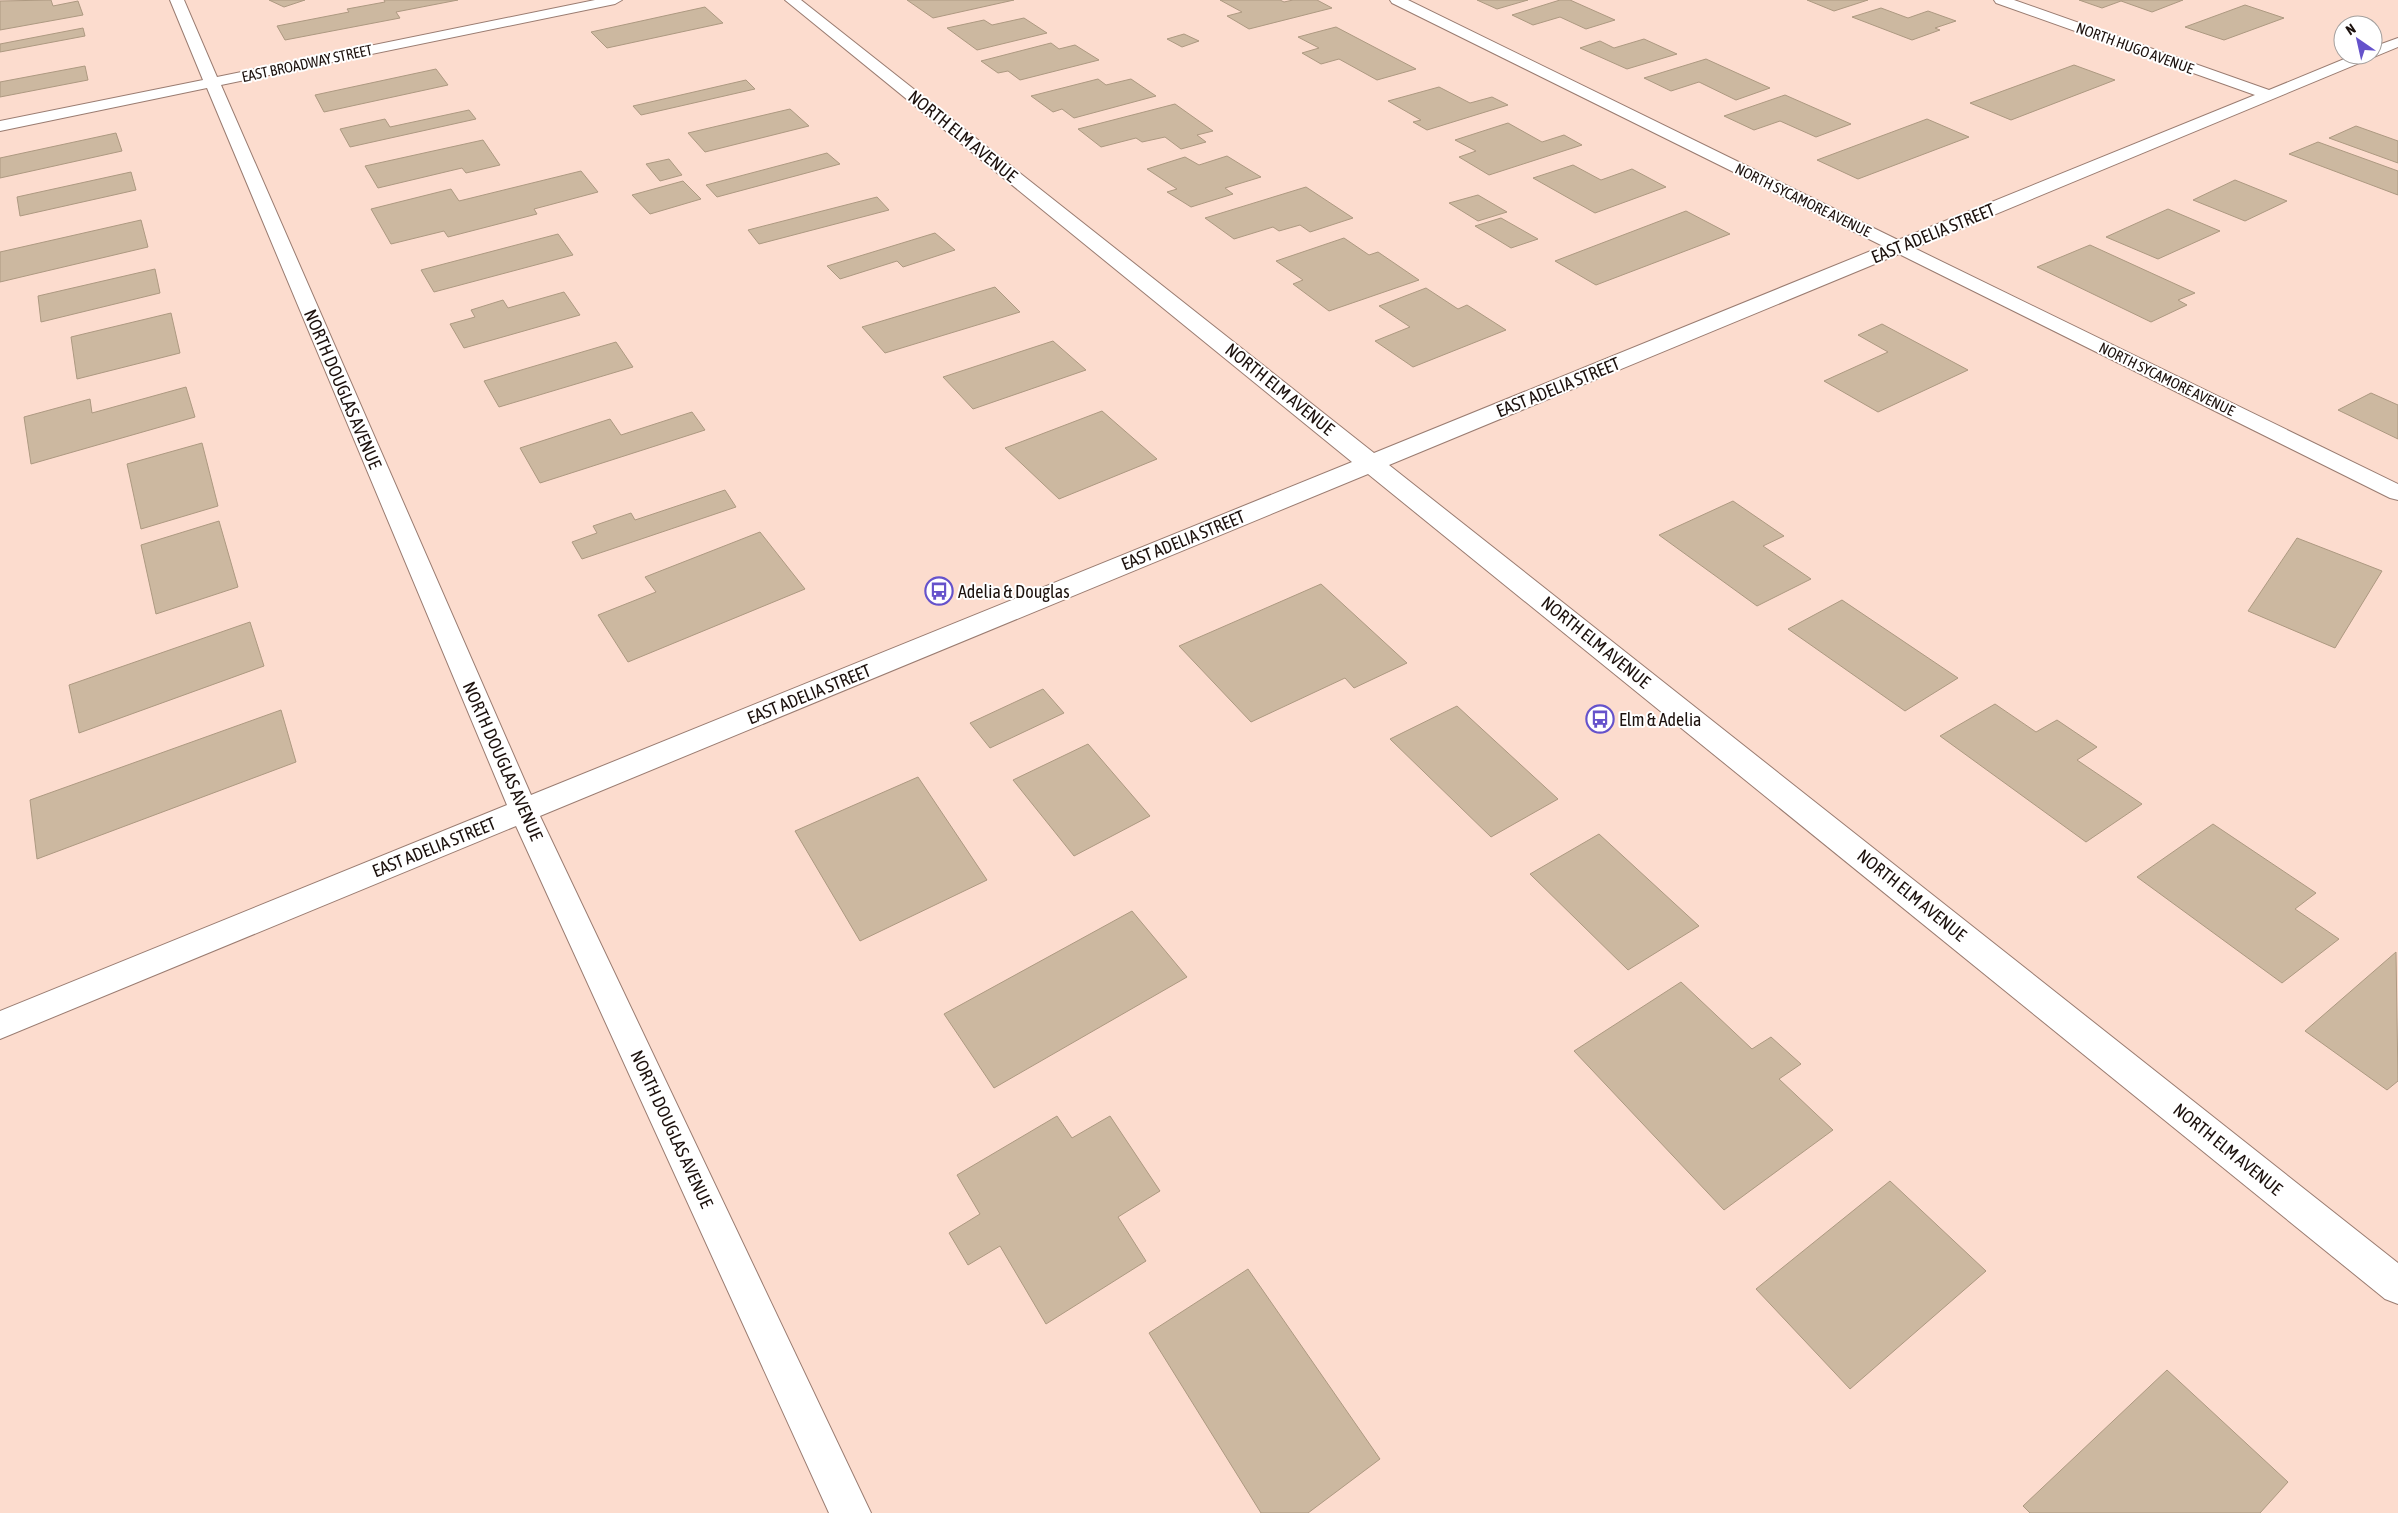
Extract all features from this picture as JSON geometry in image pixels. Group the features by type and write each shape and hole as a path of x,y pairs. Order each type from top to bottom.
{"street":[{"name":"NORTH DOUGLAS AVENUE","path":"177,0 524,810 850,1513"},
{"name":"EAST BROADWAY STREET","path":"0,126 615,0"},
{"name":"NORTH ELM AVENUE","path":"792,0 2398,1286"},
{"name":"NORTH SYCAMORE AVENUE","path":"1397,0 2398,493"},
{"name":"NORTH HUGO AVENUE","path":"2000,0 2269,95"},
{"path":"2383,48 2398,42"},
{"name":"EAST ADELIA STREET","path":"0,1025 2342,65"}],"building":[{"path":"51,0 53,6 78,1 83,15 0,30 0,1"},
{"path":"269,0 305,0 284,7"},
{"path":"384,0 458,0 396,12 400,18 285,40 277,26 349,12 347,9 385,2"},
{"path":"907,0 1014,0 933,18"},
{"path":"1220,0 1280,0 1284,2 1317,0 1332,8 1249,29 1227,16 1242,12"},
{"path":"1477,0 1528,0 1497,9"},
{"path":"1560,0 1570,0 1615,20 1586,29 1560,17 1533,25 1512,15"},
{"path":"1807,0 1868,0 1834,11"},
{"path":"2079,0 2183,0 2152,12 2121,1 2102,8"},
{"path":"2245,5 2284,18 2224,40 2185,27"},
{"path":"705,7 723,23 607,48 591,32"},
{"path":"1881,8 1908,18 1928,11 1956,21 1935,28 1940,30 1912,40 1852,17"},
{"path":"1024,18 1047,33 977,50 947,28 984,20 992,25"},
{"path":"1336,27 1416,69 1377,80 1339,59 1321,64 1302,53 1319,48 1298,37"},
{"path":"83,28 85,36 0,52 0,44"},
{"path":"1184,34 1199,41 1182,47 1167,39"},
{"path":"1644,39 1677,54 1627,69 1580,48 1600,41 1614,48"},
{"path":"1051,43 1059,49 1075,45 1099,60 1020,80 1008,71 998,73 981,61"},
{"path":"1706,59 1770,88 1736,100 1699,82 1671,91 1644,78"},
{"path":"2074,65 2115,80 2011,120 1970,103"},
{"path":"85,66 88,80 0,97 0,82"},
{"path":"436,69 448,85 324,112 315,95"},
{"path":"1098,79 1106,85 1131,79 1156,96 1074,118 1062,109 1053,112 1031,96"},
{"path":"746,80 755,89 641,115 633,106"},
{"path":"1439,87 1470,103 1492,97 1508,105 1427,130 1413,122 1421,120 1388,101"},
{"path":"1785,95 1851,124 1816,137 1780,121 1754,130 1724,116"},
{"path":"1175,104 1213,131 1197,135 1206,142 1181,149 1165,137 1142,142 1136,138 1101,147 1078,129"},
{"path":"790,109 809,126 705,152 688,133"},
{"path":"469,110 476,119 350,147 340,129 385,119 390,127"},
{"path":"1927,119 1969,137 1858,179 1817,160"},
{"path":"1508,123 1542,142 1564,135 1582,145 1489,175 1459,157 1476,151 1455,140"},
{"path":"2356,126 2398,141 2398,163 2329,138"},
{"path":"116,133 122,151 0,178 0,158"},
{"path":"483,140 500,165 466,173 462,168 378,188 365,166"},
{"path":"2318,142 2398,171 2398,195 2289,154"},
{"path":"827,153 840,164 717,197 706,185"},
{"path":"1227,156 1261,177 1225,188 1233,194 1191,207 1167,192 1177,189 1147,169 1185,157 1199,165"},
{"path":"669,159 682,175 660,181 646,164"},
{"path":"1573,165 1601,180 1632,169 1666,187 1595,213 1533,178"},
{"path":"581,171 598,192 534,209 537,214 448,237 444,231 391,244 371,209 451,189 459,201"},
{"path":"131,172 136,190 20,216 17,197"},
{"path":"2235,180 2287,201 2245,221 2193,200"},
{"path":"683,181 701,199 650,214 632,195"},
{"path":"1306,187 1353,218 1310,232 1300,225 1279,231 1273,227 1234,239 1205,218"},
{"path":"1478,195 1507,212 1478,221 1449,203"},
{"path":"877,197 889,210 759,244 748,230"},
{"path":"2168,209 2220,231 2158,259 2106,237"},
{"path":"1686,211 1730,234 1596,285 1555,261"},
{"path":"1501,218 1538,239 1511,248 1475,226"},
{"path":"141,220 148,247 0,282 0,252"},
{"path":"935,233 955,250 903,267 897,261 840,279 827,266"},
{"path":"558,234 573,255 434,292 421,270"},
{"path":"1344,238 1369,255 1378,252 1419,280 1329,311 1293,284 1303,280 1276,261"},
{"path":"2090,245 2195,293 2178,300 2187,305 2151,322 2037,267"},
{"path":"155,269 160,293 41,322 38,296"},
{"path":"995,287 1020,312 885,353 862,327"},
{"path":"1426,288 1458,309 1467,305 1506,330 1413,367 1375,341 1410,327 1379,306"},
{"path":"564,292 580,315 464,348 450,324 475,317 471,310 503,300 508,308"},
{"path":"171,313 180,353 77,379 71,337"},
{"path":"1882,324 1968,370 1878,412 1824,381 1888,352 1858,335"},
{"path":"1053,341 1086,370 973,409 943,377"},
{"path":"616,342 633,367 499,407 484,381"},
{"path":"186,387 195,417 31,464 24,417 90,399 92,413"},
{"path":"2371,393 2398,405 2398,439 2338,410"},
{"path":"1102,411 1157,459 1059,499 1005,448"},
{"path":"692,412 705,430 540,483 520,448 610,419 621,435"},
{"path":"202,443 218,506 141,529 127,464"},
{"path":"725,490 736,507 582,559 572,542 597,533 593,526 631,513 635,520"},
{"path":"1733,501 1784,536 1763,546 1811,579 1757,606 1659,535"},
{"path":"219,521 238,587 156,614 141,545"},
{"path":"760,532 805,589 628,662 598,615 656,592 645,577"},
{"path":"2297,538 2382,571 2335,648 2248,611"},
{"path":"1321,584 1407,663 1354,688 1345,678 1251,722 1179,646"},
{"path":"1842,600 1958,678 1905,711 1788,629"},
{"path":"250,622 264,666 79,733 69,685"},
{"path":"1043,689 1064,713 990,748 970,723"},
{"path":"1995,704 2036,732 2057,720 2097,747 2077,760 2142,804 2086,842 1940,736"},
{"path":"1457,706 1558,799 1491,837 1390,739"},
{"path":"281,710 296,762 37,859 30,800"},
{"path":"1088,744 1150,816 1074,856 1013,780"},
{"path":"918,777 987,880 860,941 795,831"},
{"path":"2213,824 2316,893 2295,909 2339,939 2282,983 2137,877"},
{"path":"1599,834 1699,926 1628,970 1530,874"},
{"path":"1132,911 1187,977 994,1088 944,1014"},
{"path":"2396,952 2398,1081 2387,1090 2305,1031"},
{"path":"1681,982 1752,1049 1771,1037 1801,1064 1779,1079 1833,1130 1724,1210 1574,1051"},
{"path":"1057,1116 1072,1138 1110,1116 1160,1191 1118,1217 1146,1261 1046,1324 1000,1246 968,1265 949,1233 980,1214 957,1175"},
{"path":"1890,1181 1986,1271 1850,1389 1756,1289"},
{"path":"1248,1269 1380,1459 1308,1513 1261,1513 1149,1333"},
{"path":"2167,1370 2288,1482 2260,1513 2030,1513 2023,1506"}],"place":[{"name":"Adelia & Douglas","path":"939,591"},
{"name":"Elm & Adelia","path":"1600,719"}]}
